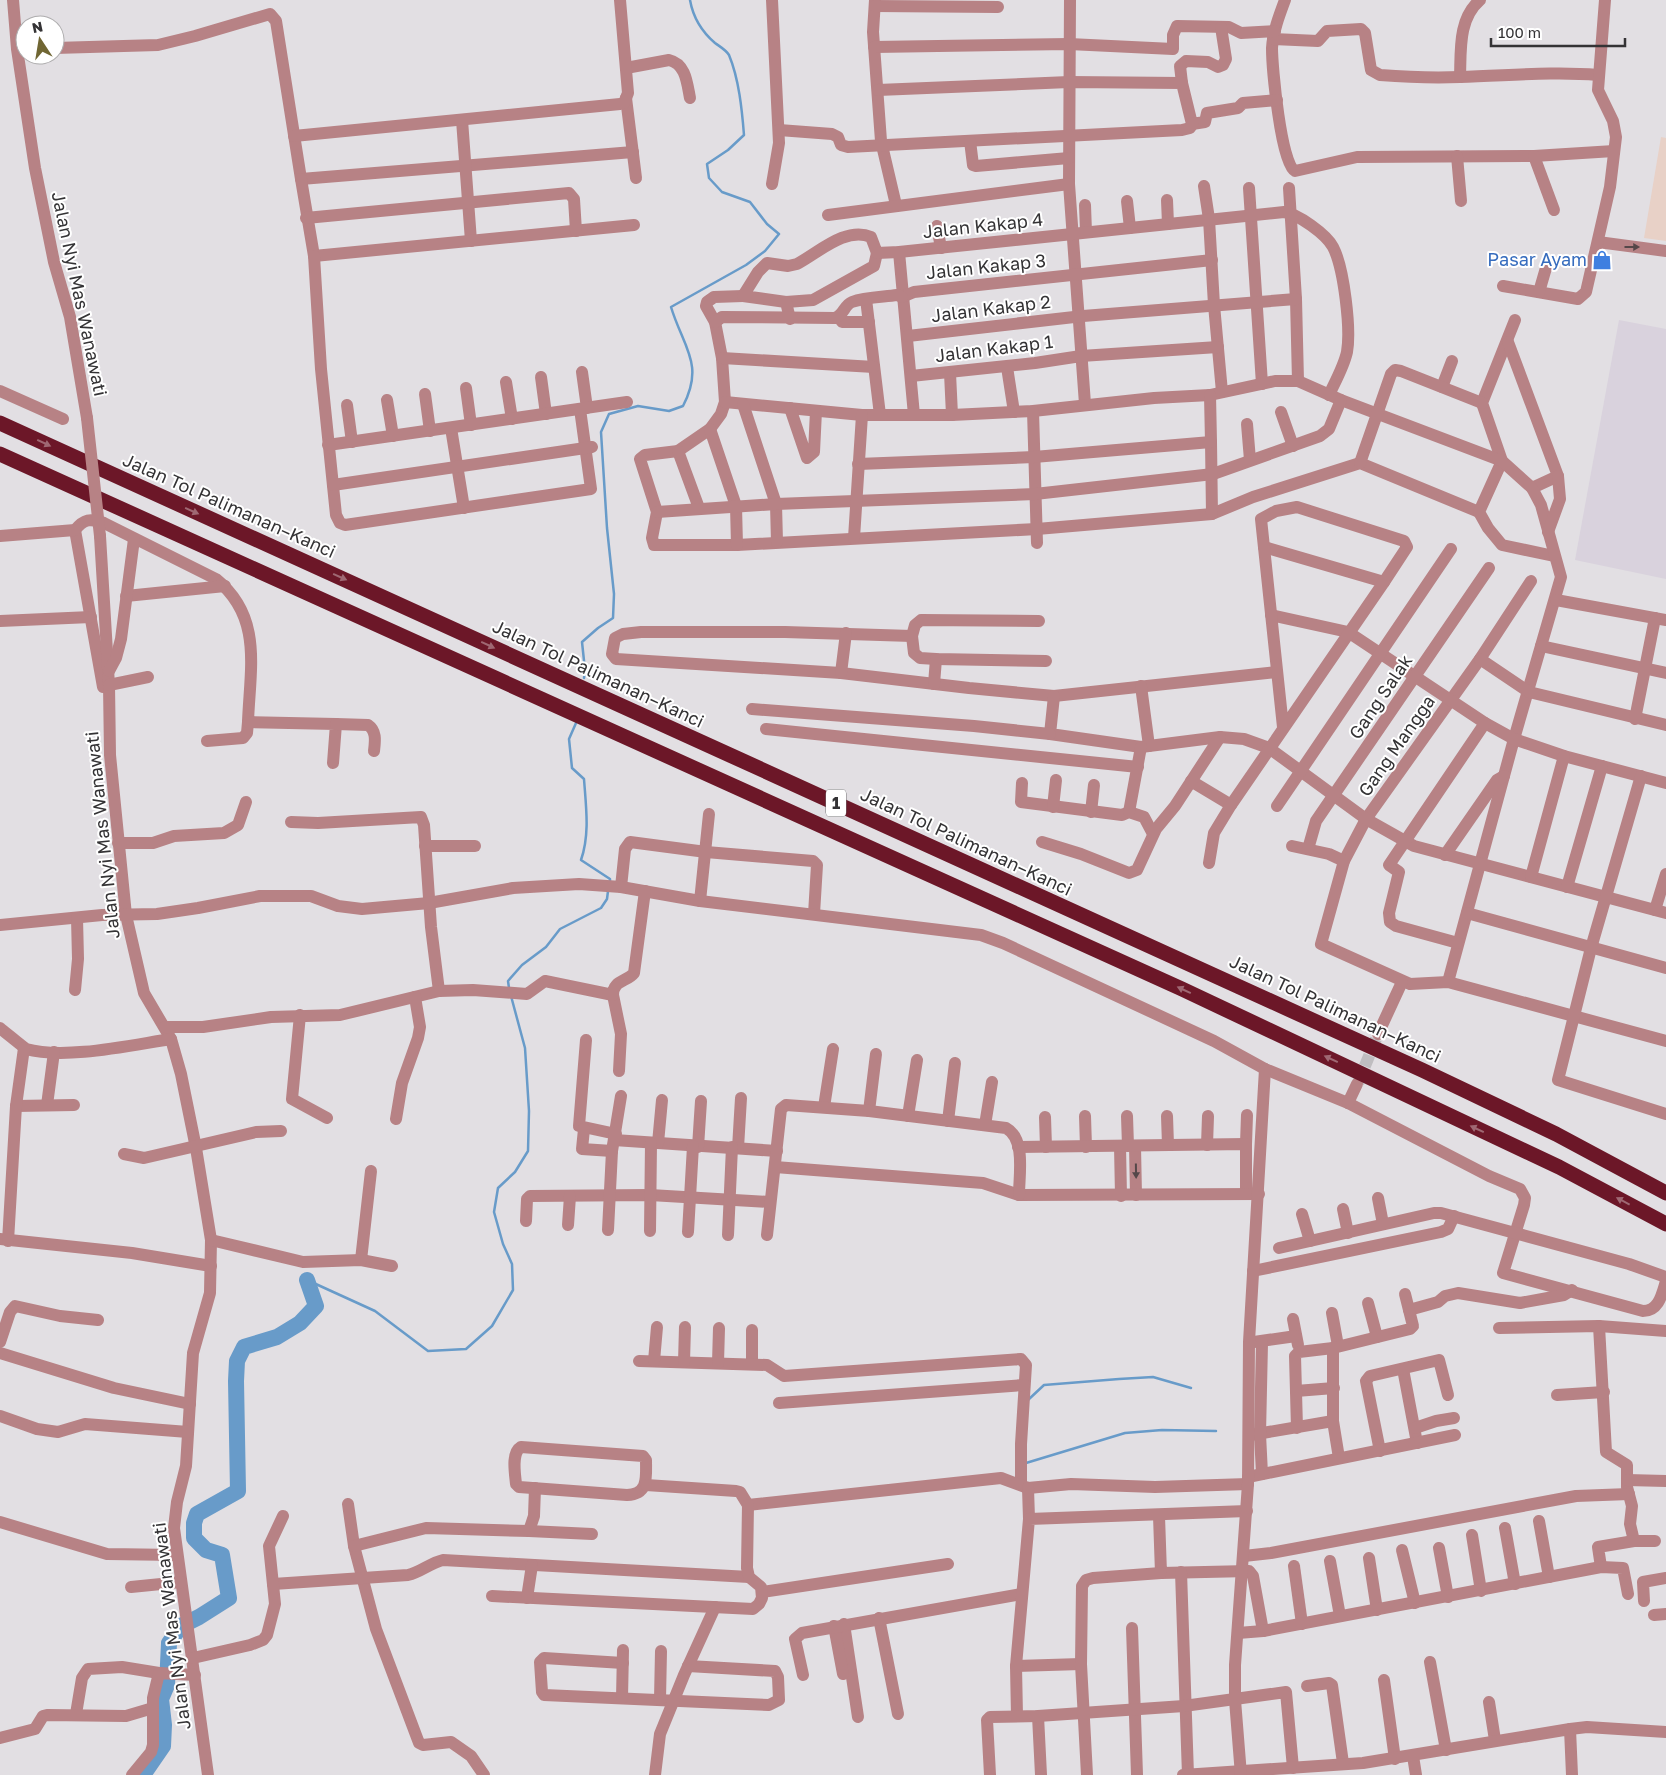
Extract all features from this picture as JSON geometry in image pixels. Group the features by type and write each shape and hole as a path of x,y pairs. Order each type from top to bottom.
{"highway":[{"name":"Jalan Tol Palimanan–Kanci","path":"0,423 1413,1066 1556,1134 1666,1193"},
{"name":"1","path":"0,454 1182,989 1559,1167 1666,1224"}],"street":[{"name":"Jalan Nyi Mas Wanawati","path":"13,0 15,15"},
{"path":"620,0 626,68 626,98 636,178"},
{"path":"772,0 779,154 772,184"},
{"path":"1070,0 1069,184 1074,276 1085,404"},
{"path":"1284,0 1274,35 1273,65 1277,100 1289,166 1294,171 1357,157 1534,156 1614,151"},
{"path":"1460,78 1464,26 1470,8 1480,0"},
{"path":"1503,286 1582,298 1586,292 1610,187 1616,128 1598,90 1605,0"},
{"path":"896,205 882,146 874,47 875,3 998,7"},
{"path":"65,48 158,45 270,14 276,21 306,218 314,256 332,486 337,519 345,525 591,489 582,372"},
{"path":"1277,100 1243,103 1236,109 1209,112 1206,114 1207,121 1194,123 1190,121 1182,83 1182,64 1173,49 1173,35 1177,26 1221,27 1241,33 1318,41 1327,31 1361,29 1365,33 1371,70 1376,74 1460,78 1563,73 1598,75"},
{"path":"1182,64 1196,60 1218,67 1224,65 1226,60 1221,27"},
{"path":"874,47 1069,44 1173,49"},
{"path":"626,68 669,60 676,62 683,70 690,98"},
{"name":"Jalan Nyi Mas Wanawati","path":"23,65 43,213 70,317 87,418 100,536 109,679 108,712 118,843 126,915 144,993 172,1039 196,1148 211,1240 210,1293 193,1353 186,1466 174,1518 177,1555 190,1631 208,1775"},
{"path":"878,90 1069,82 1182,83"},
{"path":"294,136 615,107 624,103 626,98"},
{"path":"462,120 464,164 472,241"},
{"path":"778,130 832,134 838,137 842,146 845,147 1187,130 1193,127 1194,123"},
{"path":"970,141 973,165 976,166 1069,158"},
{"path":"301,179 464,164 633,152"},
{"path":"1458,156 1461,201"},
{"path":"1534,156 1554,210"},
{"path":"828,215 1069,184"},
{"path":"1204,186 1209,220 1218,347 1211,442 1213,474 1212,514"},
{"path":"1249,188 1262,384"},
{"path":"1289,188 1292,213 1298,380"},
{"path":"306,218 569,193 574,199 576,231"},
{"path":"1167,200 1168,224"},
{"path":"1127,201 1130,228"},
{"path":"1085,205 1086,232"},
{"path":"657,512 776,504 1035,494 1213,474 1320,436 1329,429 1335,397 1347,353 1345,293 1339,263 1331,244 1315,229 1292,213"},
{"name":"Jalan Kakap 4","path":"876,253 941,248 1251,215 1292,213"},
{"path":"314,256 634,225"},
{"path":"937,226 941,248"},
{"path":"744,296 758,272 767,263 788,266 797,264 850,235 866,235 871,237 876,253 874,266 813,300 786,302 744,296 710,298 706,306 715,322 722,358 724,402 721,414 710,429 678,451 645,455 640,459 657,512 652,538 654,544 737,544 1037,529 1212,514 1253,497 1360,463 1479,512 1488,528 1502,545 1554,556"},
{"path":"1598,242 1666,251"},
{"path":"899,252 914,415"},
{"name":"Jalan Kakap 3","path":"839,317 849,303 866,299 897,295 902,297 914,292 1212,260"},
{"path":"1540,292 1548,261"},
{"path":"866,299 880,415"},
{"name":"Jalan Kakap 2","path":"908,336 1214,304 1256,303 1296,299"},
{"path":"786,302 790,319"},
{"path":"715,322 722,317 790,319 839,317 842,322 869,322"},
{"path":"1479,512 1502,460 1482,403 1508,342 1515,320"},
{"path":"1508,342 1558,476 1560,499 1548,532"},
{"name":"Jalan Kakap 1","path":"911,376 950,373 1082,356 1218,347"},
{"path":"722,358 874,367"},
{"path":"1442,387 1452,361"},
{"path":"1007,366 1014,412"},
{"path":"1360,463 1390,374 1395,370 1482,403"},
{"path":"950,373 952,415"},
{"path":"541,377 546,414"},
{"path":"724,402 862,415 952,415 1033,411 1085,404 1216,393 1282,380 1298,380 1335,397 1502,460 1532,488 1541,505 1561,577 1556,600 1514,739 1448,982"},
{"path":"506,382 512,419"},
{"path":"466,388 471,425"},
{"path":"0,391 63,419"},
{"path":"425,394 430,430"},
{"path":"387,400 393,436"},
{"path":"328,445 626,402"},
{"path":"743,404 776,504 777,542"},
{"path":"347,405 352,442"},
{"path":"790,408 807,458 814,452 816,411"},
{"path":"1033,411 1037,543"},
{"path":"1281,412 1293,446"},
{"path":"854,538 862,415"},
{"path":"1247,424 1250,460"},
{"path":"451,428 464,508"},
{"path":"710,429 736,506 737,544"},
{"path":"858,464 1034,457 1211,442"},
{"path":"332,486 589,448"},
{"path":"678,451 699,508"},
{"path":"1532,488 1558,476"},
{"path":"1209,863 1214,833 1283,727 1407,547 1404,540 1291,506 1260,519 1283,727"},
{"path":"0,536 75,530 81,523 92,519 104,522 134,539 216,579 225,586 240,604 249,626 247,733 243,738 206,741"},
{"path":"75,530 108,712"},
{"path":"134,539 121,639 109,679 148,678"},
{"path":"1264,547 1384,582"},
{"path":"1277,806 1380,652 1452,549"},
{"name":"Gang Salak","path":"1308,849 1313,827 1489,568"},
{"name":"Gang Mangga","path":"1402,982 1321,944 1344,861 1366,819 1451,701 1531,581"},
{"path":"126,596 225,586"},
{"path":"1556,600 1660,619 1646,668 1635,719"},
{"path":"1271,615 1348,632 1484,723 1514,739 1564,756 1666,783"},
{"path":"0,621 90,617"},
{"path":"1039,621 921,620 915,624 912,636 914,653 916,656 936,659 1046,662"},
{"path":"912,636 846,633 641,632 623,634 615,638 612,644 612,654 616,659 841,672 934,684 1054,696 1276,672"},
{"path":"841,672 846,633"},
{"path":"1541,646 1666,673"},
{"path":"934,684 936,659"},
{"path":"1480,659 1529,692 1666,725"},
{"path":"1129,812 1138,767 1145,746 1141,686"},
{"path":"1050,734 1054,696"},
{"path":"752,709 808,715 974,726 1145,746 1234,736 1269,748 1366,819 1404,842 1445,855 1661,912 1666,874"},
{"path":"806,733 808,715"},
{"path":"248,722 368,725 375,734 374,751"},
{"path":"1458,943 1396,926 1390,922 1389,913 1399,872 1389,865 1484,723"},
{"path":"333,763 336,724"},
{"path":"971,748 974,726"},
{"path":"766,729 971,748 1138,767"},
{"path":"1042,842 1129,873 1137,870 1153,834 1220,737"},
{"path":"1531,877 1564,756"},
{"path":"1567,887 1602,766"},
{"path":"1445,855 1497,780 1504,776"},
{"path":"1641,776 1591,948 1558,1078 1559,1082 1666,1114"},
{"path":"1052,807 1056,780"},
{"path":"1191,781 1231,805"},
{"path":"1022,784 1021,802 1122,815 1129,812 1144,817 1153,834"},
{"path":"1091,812 1094,785"},
{"path":"118,843 153,844 174,836 224,833 238,825 246,802"},
{"path":"700,901 709,814"},
{"path":"290,822 318,823 421,816 439,991"},
{"path":"619,887 625,849 630,842 706,852 816,862 814,914"},
{"path":"425,846 475,846"},
{"path":"1292,846 1308,849 1344,861"},
{"path":"0,925 198,908 260,896 311,896 338,906 362,909 429,902 547,884 619,887 700,901 981,935 1004,942 1214,1041 1265,1069 1348,1104 1480,1172 1520,1189 1525,1198 1503,1273 1572,1290 1643,1311 1650,1311 1656,1306"},
{"path":"619,1071 621,1034 613,990 634,973 645,891"},
{"path":"1467,914 1666,968"},
{"path":"76,990 78,959 77,918"},
{"path":"165,1027 203,1027 271,1017 300,1015 340,1015 439,991 509,991 527,994 545,981 613,995"},
{"path":"1378,1034 1402,982 1417,984 1448,982 1666,1042"},
{"path":"396,1119 402,1083 420,1027 415,997"},
{"path":"300,1015 292,1099 327,1118"},
{"path":"0,1028 7,1035 15,1038 24,1048 54,1052 109,1049 172,1039"},
{"path":"586,1040 578,1123 584,1129 614,1142"},
{"path":"24,1048 16,1106 4,1240 132,1253 212,1266"},
{"path":"824,1107 833,1049"},
{"path":"47,1105 54,1052"},
{"path":"869,1111 876,1054"},
{"path":"908,1116 916,1060"},
{"path":"948,1121 955,1063"},
{"path":"1241,1773 1235,1700 1248,1480 1254,1435 1256,1342 1253,1271 1253,1194 1265,1069"},
{"path":"985,1125 992,1082"},
{"path":"1348,1104 1357,1084"},
{"path":"608,1230 614,1142 621,1096"},
{"path":"728,1235 728,1199 741,1098"},
{"path":"650,1231 650,1195 655,1143 662,1100"},
{"path":"688,1232 689,1197 701,1101"},
{"path":"16,1106 74,1104"},
{"path":"767,1235 783,1106 790,1104 869,1111 985,1125 1010,1130 1018,1147 1020,1195"},
{"path":"1247,1115 1246,1144 1253,1194"},
{"path":"1085,1116 1086,1147"},
{"path":"1127,1116 1128,1146 1136,1196"},
{"path":"1167,1116 1168,1146"},
{"path":"1207,1145 1208,1116"},
{"path":"1045,1117 1046,1147"},
{"path":"584,1129 582,1149 614,1142 696,1147 735,1147 777,1151"},
{"path":"124,1154 144,1158 196,1148 256,1132 281,1131"},
{"path":"1018,1147 1246,1144"},
{"path":"1121,1196 1128,1146"},
{"path":"775,1167 983,1184 1020,1195 1253,1194"},
{"path":"361,1260 371,1171"},
{"path":"526,1222 527,1199 530,1196 650,1195 770,1202"},
{"path":"568,1225 570,1196"},
{"path":"1378,1198 1384,1224"},
{"path":"1343,1209 1345,1254"},
{"path":"1279,1248 1434,1213 1454,1216 1514,1232 1629,1264 1666,1277"},
{"path":"1302,1214 1310,1241"},
{"path":"1253,1271 1345,1254 1445,1231 1454,1216"},
{"path":"211,1240 303,1262 361,1260 392,1266"},
{"path":"1649,1330 1666,1281"},
{"path":"1409,1310 1438,1302 1445,1296 1458,1293 1520,1303 1564,1295 1572,1290"},
{"path":"1297,1428 1295,1356 1299,1352 1335,1347 1410,1329 1413,1326 1405,1294"},
{"path":"1368,1303 1377,1337"},
{"path":"1,1337 10,1312 16,1306 60,1316 98,1320"},
{"path":"1332,1312 1335,1347 1333,1421 1339,1458"},
{"path":"1293,1319 1299,1352"},
{"path":"1599,1326 1606,1452 1610,1456 1625,1462 1632,1514 1630,1524 1634,1541"},
{"path":"1499,1328 1599,1326 1666,1331"},
{"path":"654,1361 657,1327"},
{"path":"684,1362 685,1327"},
{"path":"718,1363 719,1328"},
{"path":"752,1330 752,1364"},
{"path":"1256,1342 1296,1336"},
{"path":"0,1353 114,1388 190,1404"},
{"path":"639,1360 767,1365 784,1376 1020,1359 1026,1363 1024,1385 1025,1486 1029,1519 1016,1666 1017,1716"},
{"path":"1380,1451 1366,1381 1370,1376 1439,1360 1448,1395"},
{"path":"1403,1369 1418,1443"},
{"path":"779,1403 1024,1385"},
{"path":"1296,1390 1334,1388"},
{"path":"1557,1395 1604,1392"},
{"path":"0,1416 37,1429 58,1432 85,1424 188,1432"},
{"path":"1415,1428 1436,1421 1454,1418"},
{"path":"1254,1435 1333,1421"},
{"path":"1254,1435 1262,1474"},
{"path":"748,1506 1001,1478 1025,1486 1071,1484 1155,1487 1248,1480 1262,1474 1455,1435"},
{"path":"521,1447 643,1456 646,1460 646,1485 640,1493 627,1495 519,1487 516,1484 515,1456 517,1449 521,1447"},
{"path":"1627,1480 1666,1481"},
{"path":"646,1485 736,1491 743,1496 748,1506 747,1568 749,1577"},
{"path":"529,1531 534,1516 535,1488"},
{"path":"1244,1556 1271,1553 1576,1496 1630,1494"},
{"path":"348,1504 354,1546 382,1648 419,1743 423,1745 452,1742 470,1756 484,1775"},
{"path":"1029,1519 1159,1516 1247,1511"},
{"path":"193,1658 235,1650 263,1640 268,1632 274,1594 269,1546 283,1516"},
{"path":"1159,1516 1161,1573"},
{"path":"1539,1521 1549,1577"},
{"path":"0,1522 108,1554 177,1555"},
{"path":"354,1546 426,1528 592,1534"},
{"path":"1504,1528 1515,1584"},
{"path":"1472,1535 1481,1591"},
{"path":"1601,1567 1598,1547 1634,1541 1655,1541"},
{"path":"1439,1548 1448,1597"},
{"path":"1402,1550 1415,1603"},
{"path":"1369,1558 1377,1610"},
{"path":"274,1594 364,1579 408,1575 417,1573 432,1562 443,1560 749,1577 761,1587 762,1592 759,1604 753,1609 492,1596"},
{"path":"1330,1561 1340,1616"},
{"path":"762,1592 948,1564"},
{"path":"527,1598 532,1565"},
{"path":"1294,1566 1302,1624"},
{"path":"1238,1633 1263,1631 1302,1624 1601,1567 1623,1568 1628,1594"},
{"path":"1087,1775 1081,1664 1082,1586 1086,1580 1161,1573 1249,1571 1252,1576 1263,1631"},
{"path":"1181,1572 1184,1706 1188,1775"},
{"path":"1644,1601 1643,1582 1666,1578"},
{"path":"131,1587 181,1582"},
{"path":"803,1675 795,1639 802,1633 1022,1594"},
{"path":"655,1775 657,1744 673,1700 715,1607"},
{"path":"879,1618 898,1714"},
{"path":"839,1625 843,1674"},
{"path":"839,1625 858,1717"},
{"path":"1132,1628 1136,1775"},
{"path":"660,1699 662,1651"},
{"path":"622,1698 623,1657 544,1658 540,1662 541,1691 543,1694 622,1698 660,1699 769,1705 776,1704 779,1700 778,1677 775,1671 688,1666"},
{"path":"1430,1662 1446,1750"},
{"path":"1016,1666 1081,1664"},
{"path":"76,1714 82,1678 88,1669 128,1667 165,1673 195,1675"},
{"path":"132,1775 152,1752 155,1738 154,1690 165,1673"},
{"path":"1384,1680 1395,1759"},
{"path":"1307,1686 1329,1683 1332,1685 1342,1764"},
{"path":"990,1775 987,1720 993,1716 1038,1716 1184,1706 1286,1692 1293,1768"},
{"path":"1489,1702 1495,1740"},
{"path":"0,1738 35,1729 47,1714 126,1716 153,1708"},
{"path":"1038,1716 1041,1775"},
{"path":"1182,1775 1241,1773 1293,1768 1307,1771 1342,1764 1364,1769 1395,1759 1495,1740 1588,1727 1666,1732"},
{"path":"1570,1729 1572,1775"},
{"path":"1413,1756 1416,1775"}],"shaded area":[{"path":"1661,137 1666,138 1666,241 1644,238"},
{"path":"1619,320 1666,329 1666,579 1575,560"}],"waterway":[{"path":"584,678 582,642 613,618 614,594 607,528 601,432 609,414 638,406 669,411 683,406 689,391 692,367 690,356 671,307 746,265 765,251 779,234 767,224 750,202 722,192 709,178 707,164 728,150 744,135 742,115 738,84 729,55 702,29 693,12 690,0"},
{"path":"576,723 569,739 572,768 584,779 586,840 581,860 610,879 610,883"},
{"path":"509,988 508,981 522,965 546,947 560,929 601,908 607,899 608,891"},
{"path":"307,1280 375,1311 428,1351 466,1349 492,1326 513,1290 512,1264 503,1244 494,1212 498,1188 515,1172 528,1151 529,1111 525,1048 511,996"},
{"path":"143,1775 163,1746 164,1725 161,1699 167,1685 169,1643 181,1626 229,1598 222,1555 206,1550 194,1538 194,1523 197,1514 238,1491 237,1361 244,1347 277,1337 300,1323 316,1306 307,1280"},
{"path":"1028,1400 1044,1385 1119,1379 1153,1377 1191,1388"},
{"path":"1026,1463 1125,1433 1162,1430 1216,1431"}],"tunnel":[{"path":"1358,1083 1376,1039"}],"place":[{"name":"Pasar Ayam","path":"1602,260"}]}
